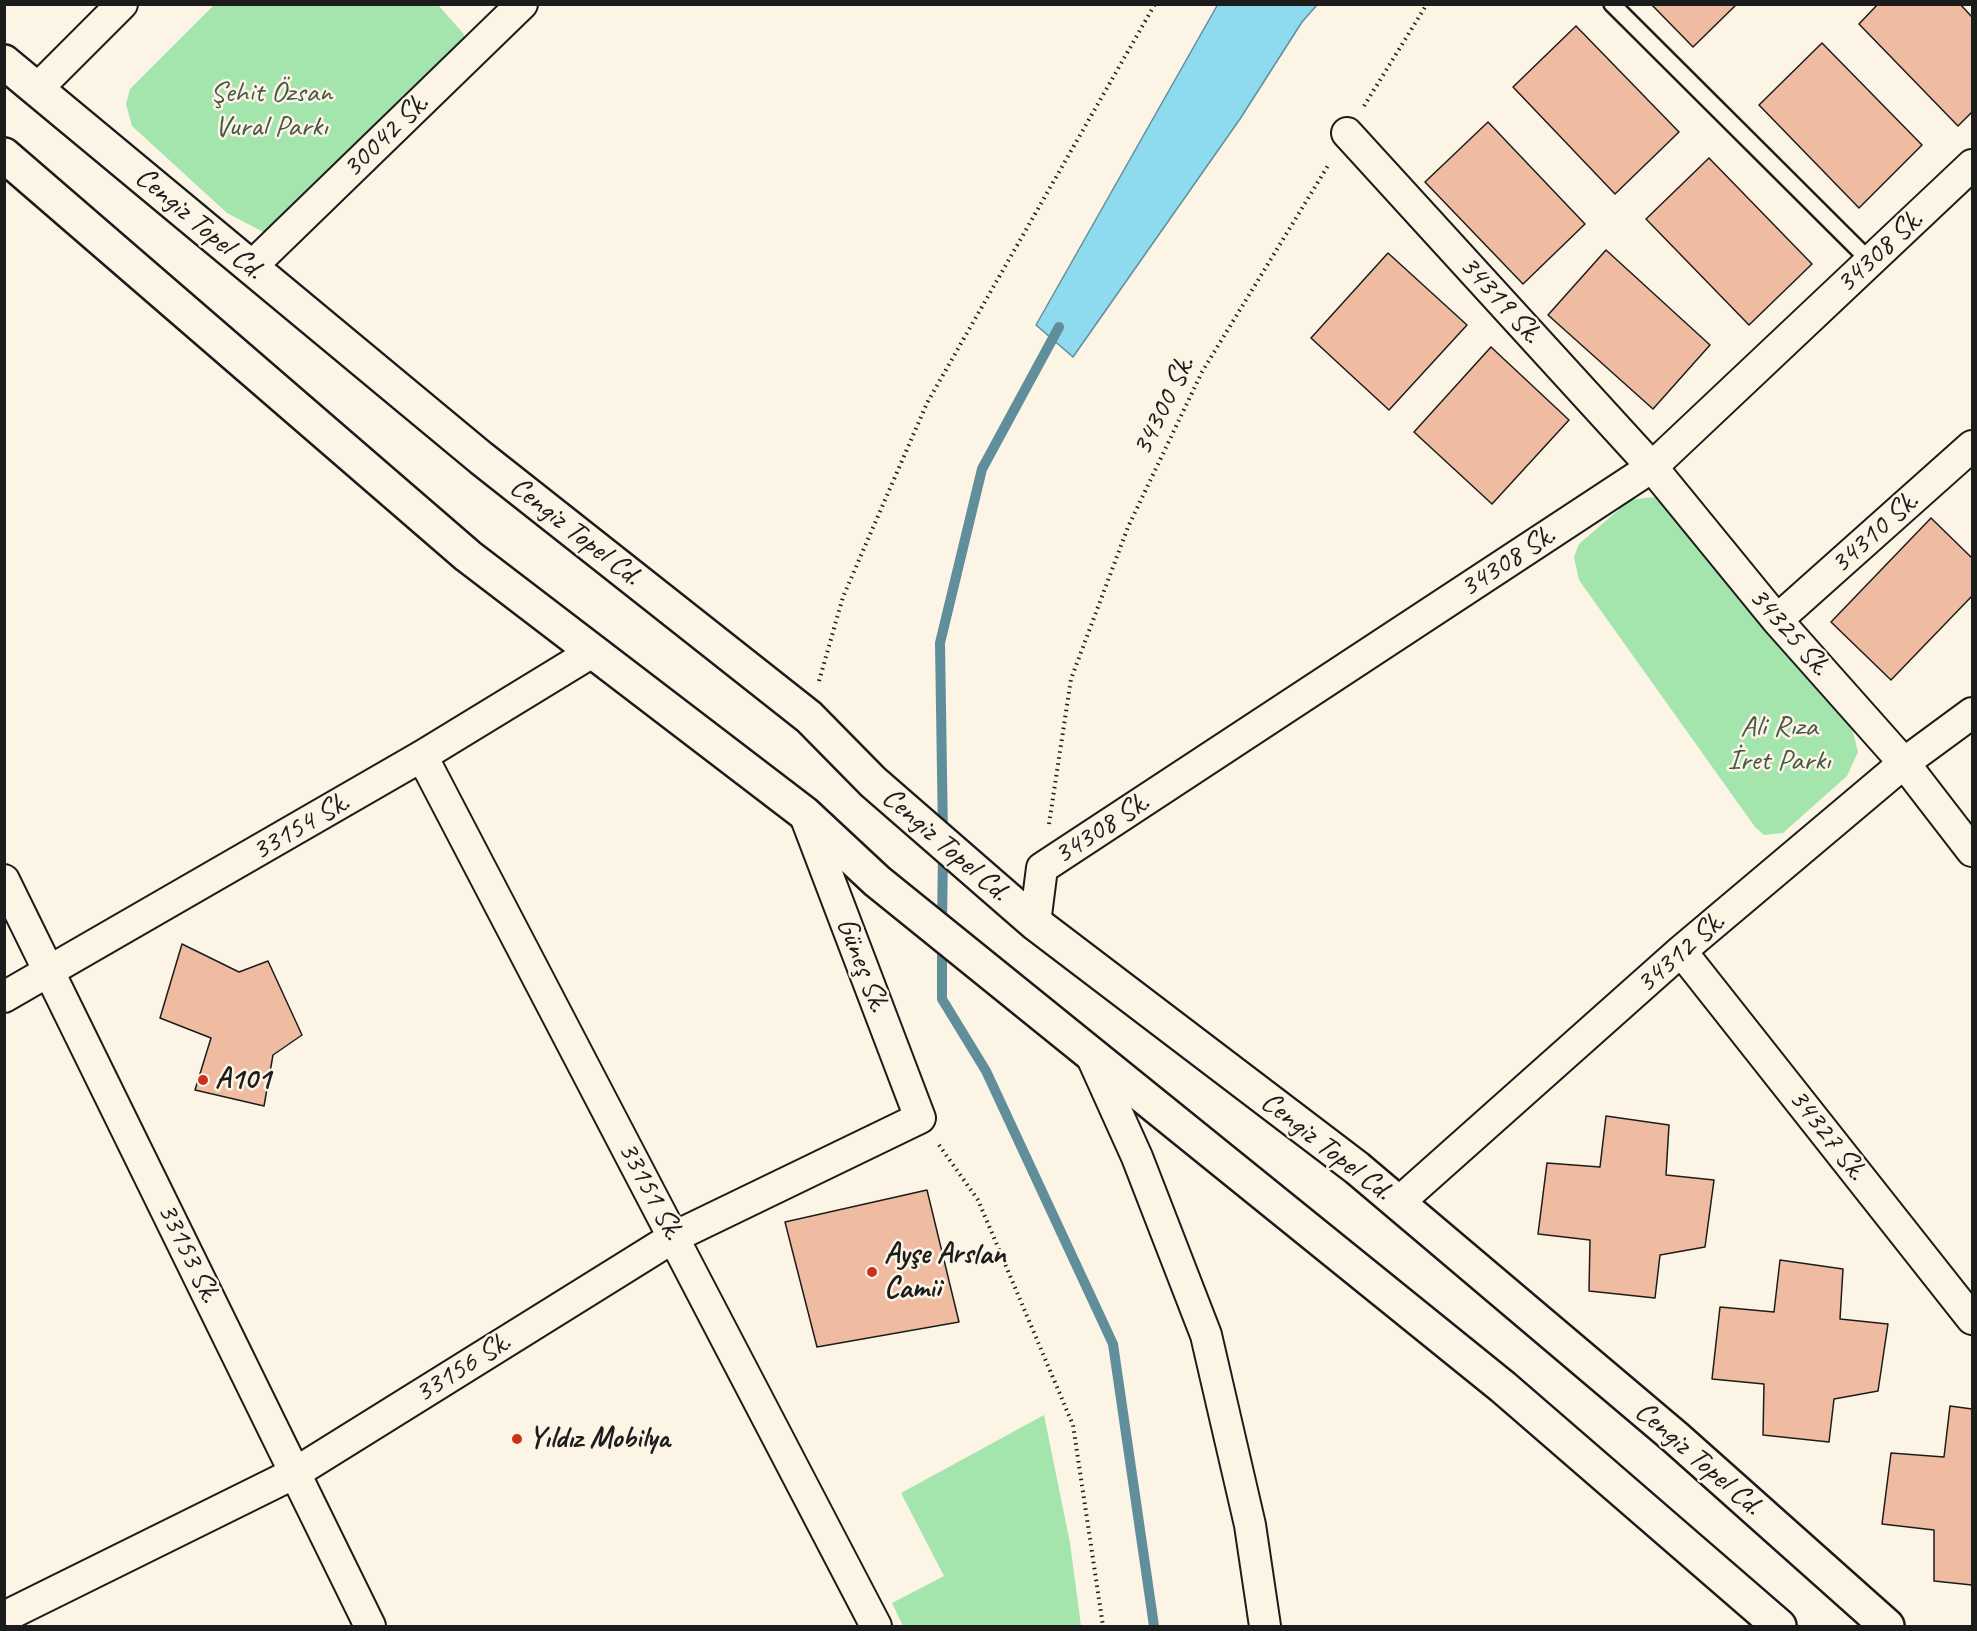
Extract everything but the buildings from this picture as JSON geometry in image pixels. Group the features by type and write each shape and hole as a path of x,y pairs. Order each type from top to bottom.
{"street":[{"path":"37,89 122,4"},
{"name":"30042 Sk.","path":"251,267 522,4"},
{"name":"Cengiz Topel Cd.","path":"4,63 490,465 809,717 873,782 1035,923 1357,1168 1675,1437 1887,1626"},
{"name":"34319 Sk.","path":"1347,133 1652,467"},
{"path":"4,156 468,555 804,813 877,881 1503,1387 1779,1626"},
{"name":"34308 Sk.","path":"1035,923 1042,868 1652,467 1972,165"},
{"name":"34310 Sk.","path":"1777,620 1972,446"},
{"name":"34325 Sk.","path":"1652,467 1777,620 1904,763 1972,851"},
{"name":"33154 Sk.","path":"4,997 51,972 422,756 594,651"},
{"name":"34312 Sk.","path":"1398,1203 1682,951 1904,763 1972,713"},
{"name":"33151 Sk.","path":"422,756 876,1626"},
{"name":"Güneş Sk.","path":"804,813 920,1118"},
{"name":"33153 Sk.","path":"4,880 370,1626"},
{"name":"34327 Sk.","path":"1682,951 1972,1319"},
{"path":"1091,1055 1137,1157 1206,1335 1250,1525 1265,1626"},
{"name":"33156 Sk.","path":"4,1617 295,1473 674,1237 920,1118"}],"lane":[{"path":"1612,4 1870,261"}],"path":[{"path":"809,717 843,597 927,403 1155,4"},
{"name":"34300 Sk.","path":"1042,868 1071,679 1128,527 1202,372 1427,4"},
{"path":"920,1118 978,1200 1074,1425 1103,1626"}],"green space":[{"name":"Şehit Özsan Vural Parkı","path":"214,5 438,5 463,33 468,44 269,235 227,213 132,126 126,104 130,89"},
{"name":"Ali Rıza İret Parkı","path":"1653,497 1678,507 1852,728 1858,752 1847,776 1783,833 1764,835 1755,827 1579,580 1574,557 1579,544 1630,500"},
{"path":"1044,1415 1070,1543 1081,1626 903,1626 892,1603 944,1576 901,1493"}],"water":[{"path":"1218,4 1317,5 1302,22 1240,119 1073,357 1036,325"}],"waterway":[{"path":"943,836 940,643 982,469 1059,327"},
{"path":"942,926 943,852"},
{"path":"942,942 942,999 986,1071 1113,1344 1154,1626"}],"place":[{"name":"A101","path":"203,1080"},
{"name":"Ayşe Arslan Camii","path":"872,1272"},
{"name":"Yıldız Mobilya","path":"517,1439"}]}
